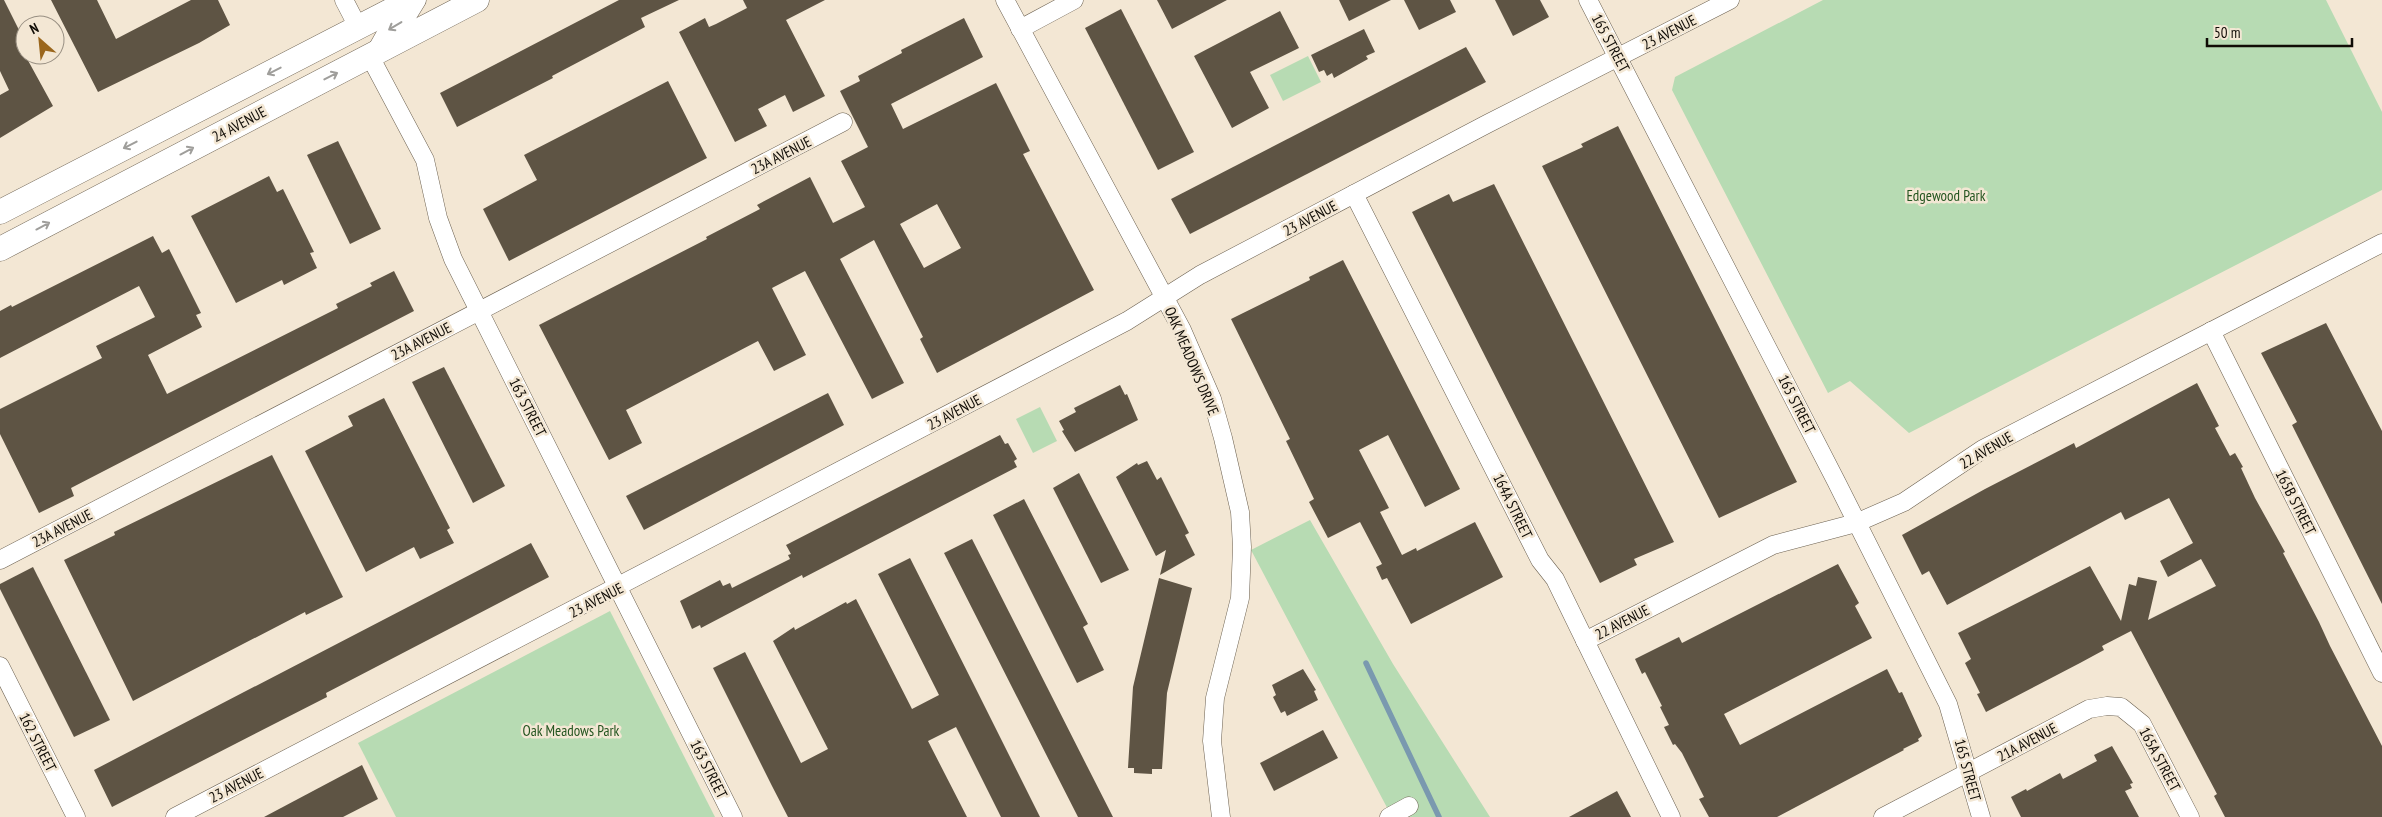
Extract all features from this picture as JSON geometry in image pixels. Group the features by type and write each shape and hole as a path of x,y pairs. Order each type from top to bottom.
{"main road":[{"name":"24 AVENUE","path":"0,212 411,0"},
{"name":"24 AVENUE","path":"0,249 477,0"}],"street":[{"path":"344,0 358,27"},
{"path":"375,53 389,28 404,21 417,0"},
{"name":"OAK MEADOWS DRIVE","path":"1005,0 1182,330 1212,400 1240,512 1242,547 1240,598 1215,698 1213,733 1221,817"},
{"path":"1020,29 1074,0"},
{"name":"165 STREET","path":"1588,0 1948,704 1981,817"},
{"name":"23 AVENUE","path":"175,817 618,588 1127,321 1200,275 1730,0"},
{"name":"163 STREET","path":"375,53 374,64 425,160 438,218 453,259 734,817"},
{"name":"23A AVENUE","path":"0,560 843,122"},
{"name":"164A STREET","path":"1354,194 1540,560 1555,579 1672,817"},
{"name":"22 AVENUE","path":"1585,640 1773,545 1856,523 1904,502 1983,449 2382,243"},
{"name":"165B STREET","path":"2211,331 2382,673"},
{"name":"162 STREET","path":"0,666 76,817"},
{"name":"21A AVENUE","path":"1883,817 2089,709 2107,706 2122,707"},
{"name":"165A STREET","path":"2122,707 2142,724 2190,817"},
{"path":"1389,817 1409,806"}],"green space":[{"name":"Edgewood Park","path":"1823,0 2326,0 2382,112 2382,190 1909,433 1850,381 1828,393 1672,90 1675,77"},
{"path":"1308,56 1321,82 1283,101 1270,75"},
{"path":"1040,407 1057,441 1033,453 1016,419"},
{"path":"1310,520 1393,664 1490,817 1392,817 1251,550"},
{"name":"Oak Meadows Park","path":"610,611 715,817 396,817 358,743"}],"building":[{"path":"0,0 4,0 15,22 15,65 30,65 53,106 0,138 0,95 9,90 0,71"},
{"path":"51,0 97,0 116,39 191,0 218,0 230,25 199,43 98,92 65,27 65,15 59,15"},
{"path":"619,0 679,0 641,18 645,27 552,76 553,78 457,127 440,93"},
{"path":"743,0 825,0 786,20 825,96 793,112 785,95 758,109 767,126 735,142 679,32 705,18 709,27 716,24 747,8"},
{"path":"1157,0 1227,0 1172,29"},
{"path":"1339,0 1391,0 1349,21"},
{"path":"1404,0 1450,0 1456,12 1419,30"},
{"path":"1495,0 1540,0 1549,17 1513,36"},
{"path":"1121,9 1194,152 1158,170 1085,28"},
{"path":"1280,11 1299,48 1250,72 1269,108 1232,128 1194,56"},
{"path":"964,18 983,57 891,104 903,129 996,83 1030,151 1023,154 1094,290 937,373 920,339 923,337 874,240 840,259 904,383 872,399 805,271 772,288 806,355 774,371 758,341 626,410 642,443 609,460 539,325 707,239 706,237 760,209 757,205 810,177 833,223 865,207 841,161 868,147 840,91 860,81 858,76 902,53 901,50","holes":["937,204 961,248 924,268 900,224"]},
{"path":"1364,29 1375,52 1366,56 1368,59 1334,78 1332,73 1327,76 1324,70 1319,72 1311,55"},
{"path":"1466,47 1486,82 1190,234 1171,199"},
{"path":"668,81 707,158 509,261 483,209 537,180 524,155"},
{"path":"1618,126 1797,482 1719,518 1542,166 1583,147 1581,144"},
{"path":"338,141 381,229 350,244 307,155"},
{"path":"269,176 277,192 283,189 314,252 310,253 317,268 284,285 282,280 236,303 191,216"},
{"path":"1494,184 1674,542 1634,559 1637,565 1600,583 1412,212 1449,194 1453,202"},
{"path":"153,236 162,253 169,249 201,313 196,315 202,327 148,355 167,394 338,308 336,304 372,286 370,283 394,271 414,311 71,488 74,496 39,513 0,434 0,409 102,358 96,346 155,317 139,286 0,358 0,311 11,305 12,307"},
{"path":"1343,260 1460,489 1425,507 1388,435 1359,450 1389,508 1380,512 1402,555 1416,548 1417,551 1475,522 1503,577 1411,624 1387,578 1382,580 1376,567 1382,564 1360,522 1328,538 1309,502 1314,499 1286,441 1290,439 1231,319 1310,280 1309,277"},
{"path":"2326,323 2382,431 2382,604 2292,425 2297,422 2261,353"},
{"path":"444,367 505,486 473,503 412,382"},
{"path":"2197,383 2219,426 2215,428 2230,456 2235,453 2243,467 2241,468 2255,498 2285,552 2283,553 2382,746 2382,817 2225,817 2214,796 2217,794 2131,631 2102,646 2104,650 1986,712 1977,694 1980,693 1965,663 1971,659 1958,633 2090,566 2121,621 2129,584 2136,586 2138,577 2157,581 2148,620 2216,586 2201,559 2168,577 2160,561 2193,543 2169,498 2125,520 2121,512 1947,605 1929,571 1922,575 1902,535 2074,443 2076,448"},
{"path":"1120,385 1125,395 1127,394 1138,420 1075,452 1062,431 1064,430 1059,421 1076,412 1074,408"},
{"path":"828,393 844,425 644,530 626,496"},
{"path":"384,398 450,528 447,530 454,543 420,559 414,547 366,572 305,451 353,426 348,416"},
{"path":"1000,435 1005,444 1008,443 1017,459 1014,461 1017,467 803,578 802,575 701,628 700,625 692,629 680,601 720,580 723,586 730,583 732,588 790,559 788,555 791,554 786,545"},
{"path":"272,455 343,597 306,615 305,612 133,701 64,560 115,535 114,532"},
{"path":"1147,461 1157,480 1161,477 1189,533 1185,535 1195,555 1160,575 1166,550 1156,556 1116,477 1137,463 1138,465"},
{"path":"1079,473 1129,570 1101,583 1053,488"},
{"path":"1024,499 1088,624 1083,627 1104,670 1077,683 993,515"},
{"path":"972,539 1113,817 1078,817 1053,768 944,553"},
{"path":"531,543 549,577 326,693 327,697 112,807 94,770"},
{"path":"910,558 1040,817 1001,817 956,727 928,741 967,817 788,817 772,786 713,668 745,652 801,763 828,749 773,641 794,627 795,630 846,602 847,604 856,599 912,709 939,695 878,574"},
{"path":"1838,564 1859,603 1855,606 1872,638 1724,714 1740,745 1887,669 1899,693 1902,692 1922,736 1918,739 1919,741 1904,750 1777,817 1709,817 1699,799 1704,797 1682,753 1675,744 1673,745 1664,727 1669,725 1660,707 1662,706 1645,672 1642,674 1635,659 1679,637 1682,643"},
{"path":"33,567 110,720 74,737 0,589 0,584"},
{"path":"1159,578 1192,588 1167,693 1162,769 1152,769 1152,774 1134,773 1134,768 1128,768 1133,687"},
{"path":"1303,669 1316,690 1314,691 1318,700 1287,716 1285,711 1281,713 1273,697 1276,695 1272,685"},
{"path":"1323,730 1338,758 1274,791 1260,763"},
{"path":"2112,746 2133,783 2130,784 2132,788 2125,791 2139,817 2021,817 2011,797 2026,789 2027,791 2060,773 2063,779 2097,761 2094,755"},
{"path":"362,765 378,799 343,817 264,817"},
{"path":"1617,791 1631,817 1569,817"}],"waterway":[{"path":"1366,663 1439,817"}]}
